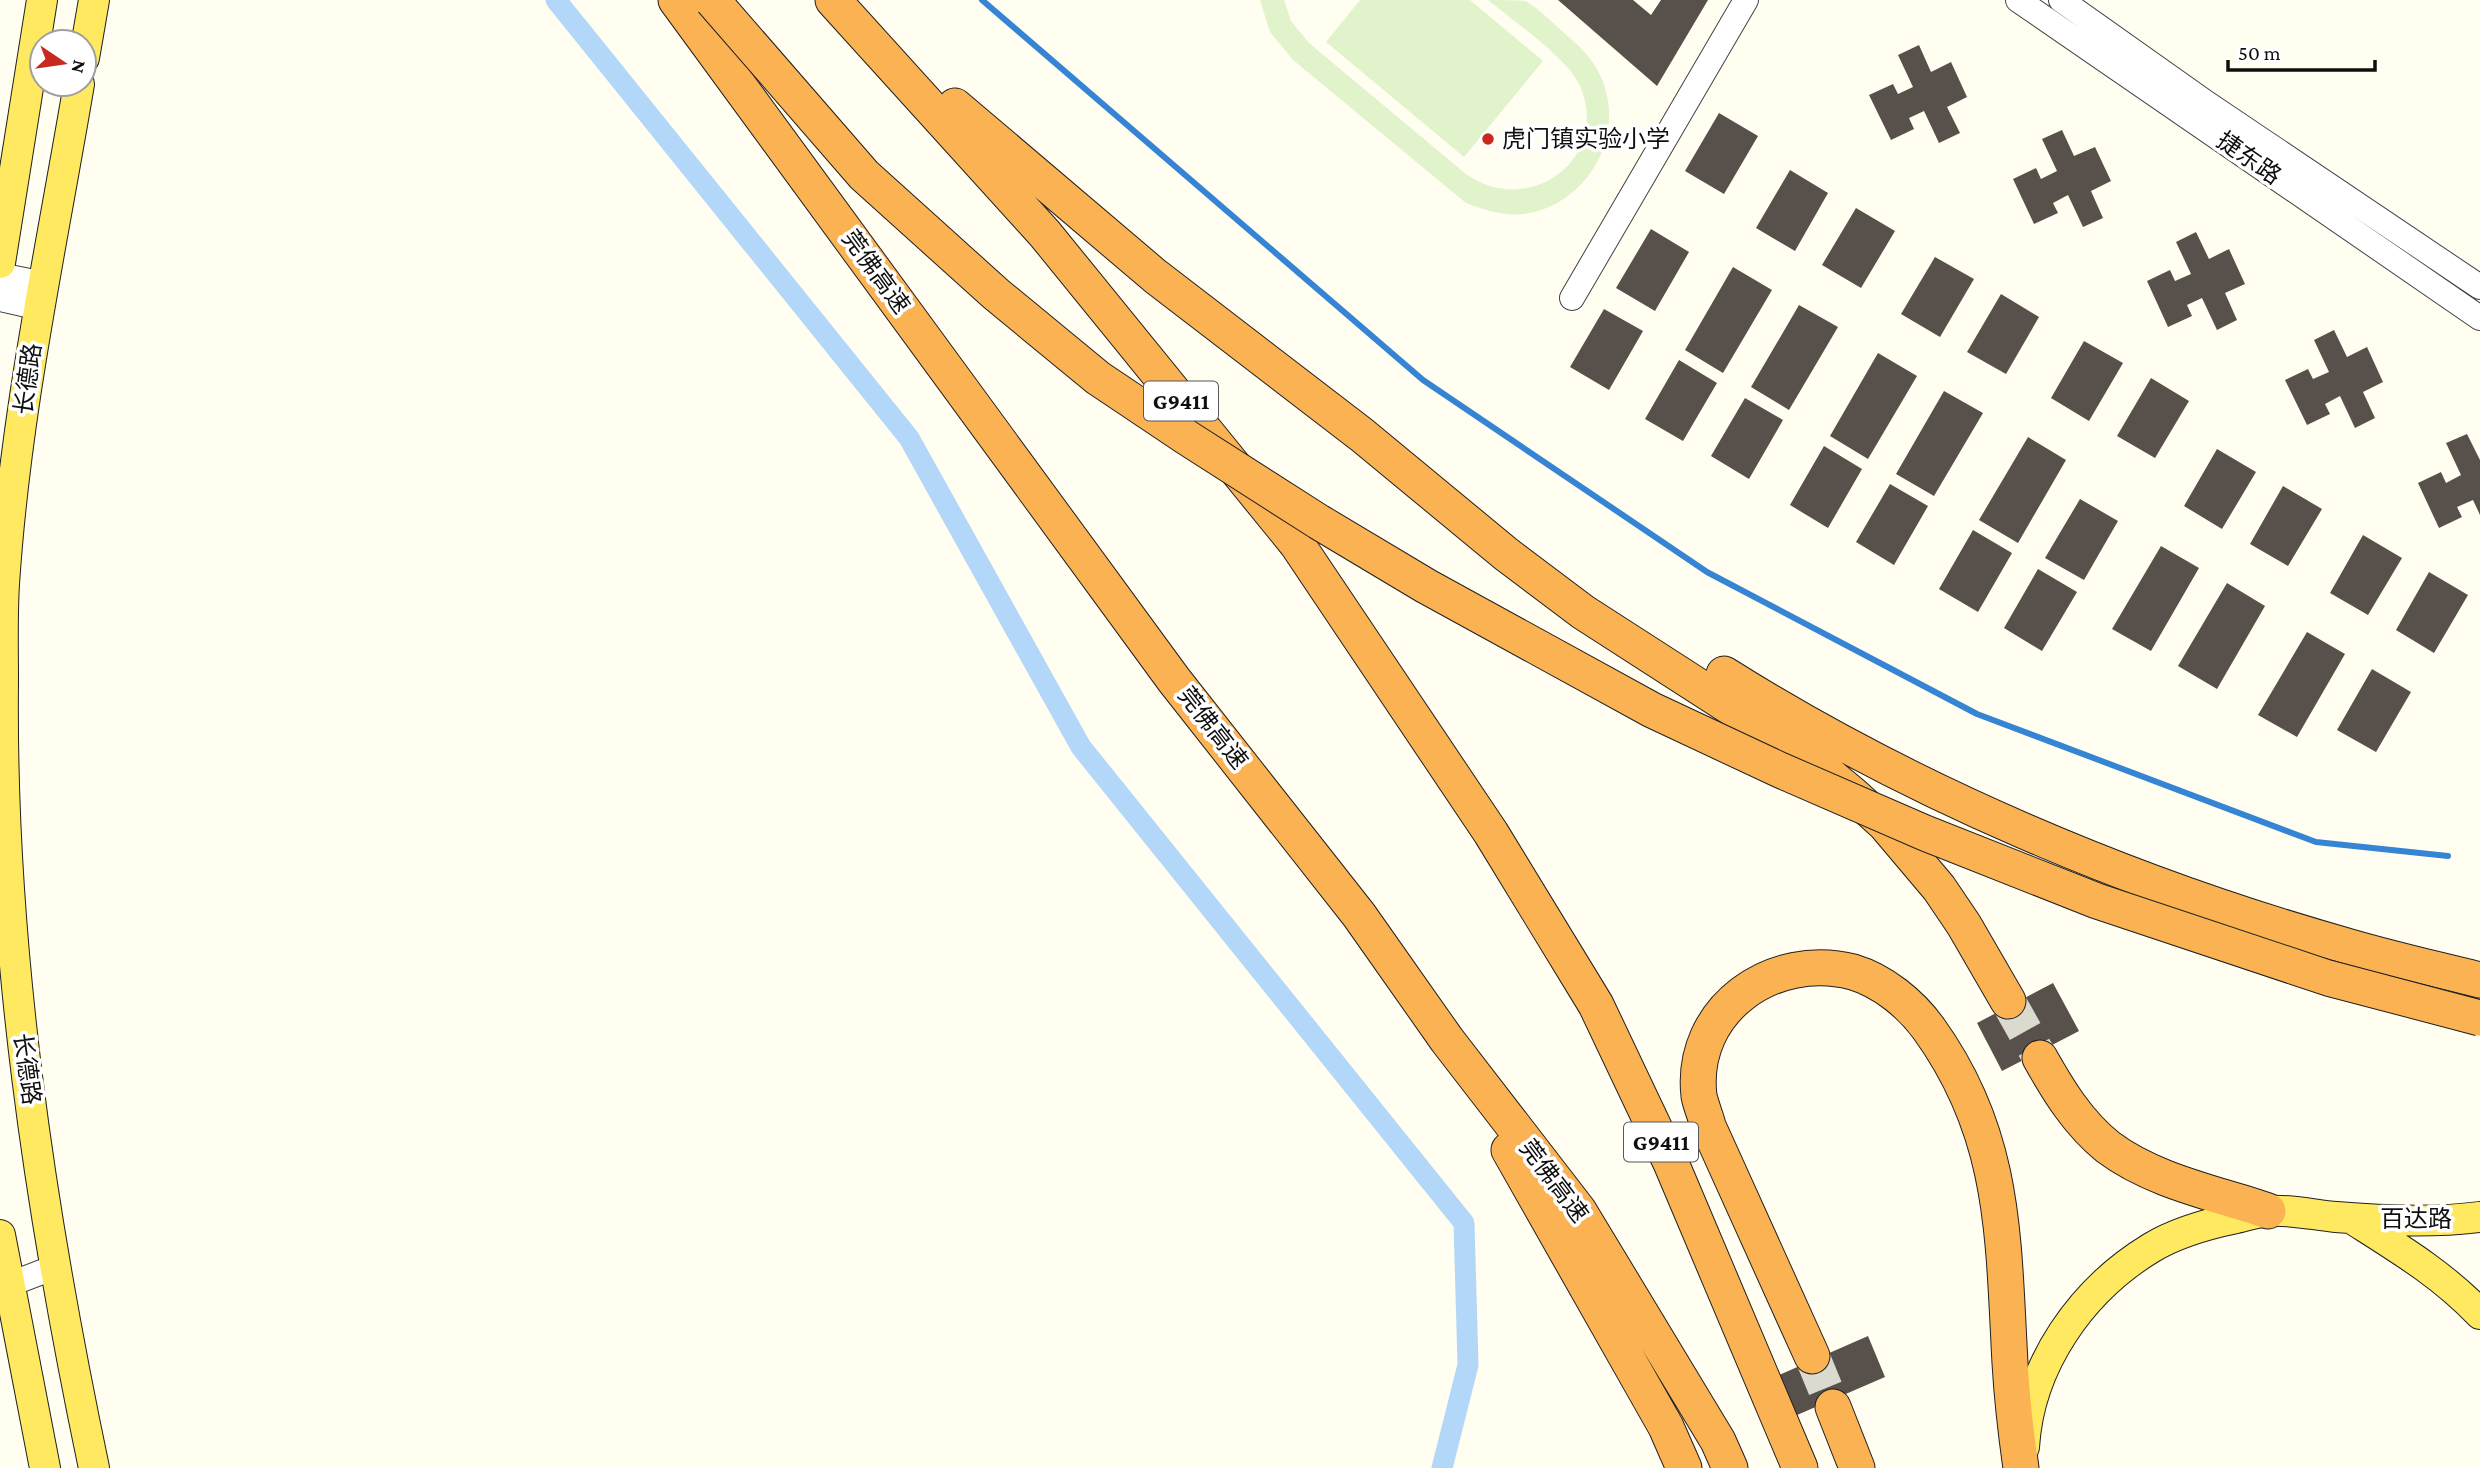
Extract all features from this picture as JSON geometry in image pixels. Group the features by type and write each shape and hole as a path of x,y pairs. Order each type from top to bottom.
{"highway":[{"name":"莞佛高速","path":"676,0 1174,680 1359,915 1447,1040 1579,1211 1718,1441 1730,1468"},
{"path":"712,0 864,174 996,294 1098,378 1308,515 1426,586 1653,710 1780,770 1925,833 2097,901 2315,974 2480,1018"},
{"name":"G9411","path":"833,0 1045,234 1297,544 1491,833 1596,1005 1671,1163 1800,1468"},
{"path":"841,0 945,99 1155,276 1362,435 1506,555 1583,612 1805,755 1852,794 1885,824 1939,888 2008,1001"},
{"path":"1362,435 1526,548 1777,707 1950,798 2106,864 2217,906 2347,947 2480,980"},
{"path":"1812,1356 1709,1126 1699,1096 1701,1065 1708,1038 1720,1013 1758,983 1810,968 1855,973 1894,993 1914,1011 1948,1059 1980,1125 2000,1204 2006,1265 2013,1412 2022,1468"},
{"path":"1447,1040 1666,1427 1684,1468"},
{"path":"2040,1058 2058,1090 2107,1146 2127,1159 2183,1184 2268,1211"},
{"path":"1833,1407 1857,1468"}],"main road":[{"path":"0,263 42,0"},
{"path":"89,28 94,0"},
{"name":"长德路","path":"77,98 19,443 4,584 2,744 6,870 21,1032 64,1327 94,1468"},
{"path":"0,175 8,163 24,113"},
{"name":"百达路","path":"2022,1468 2032,1402 2046,1362 2065,1329 2092,1295 2117,1271 2153,1247 2206,1225 2268,1211 2351,1218 2452,1221 2480,1217"},
{"path":"2351,1218 2420,1260 2455,1287 2480,1314"},
{"path":"0,1236 4,1286 46,1468"}],"street":[{"path":"1572,298 1746,0"},
{"name":"捷东路","path":"2018,0 2480,318"},
{"name":"捷东路","path":"2061,0 2208,104 2480,287"},
{"path":"0,275 42,296"},
{"path":"0,299 42,296"},
{"path":"4,1286 55,1267"}],"green space":[{"path":"1260,0 1284,0 1291,21 1309,43 1466,174 1491,186 1516,189 1539,185 1560,173 1575,156 1585,135 1587,110 1579,84 1572,73 1538,39 1488,0 1525,1 1578,45 1598,71 1607,94 1609,117 1606,140 1597,162 1584,181 1547,208 1524,214 1509,214 1466,203 1293,60 1270,32"},
{"path":"1360,0 1470,0 1543,61 1464,157 1326,42"}],"building":[{"path":"1558,0 1633,0 1651,15 1661,0 1708,0 1657,86"},
{"path":"1919,45 1931,72 1951,62 1967,97 1947,107 1960,133 1939,143 1924,111 1909,118 1914,129 1891,140 1869,95 1893,84 1898,94 1913,87 1898,55"},
{"path":"1719,113 1758,136 1724,194 1685,171"},
{"path":"2062,130 2074,156 2095,147 2111,181 2091,191 2103,218 2083,227 2068,195 2053,203 2058,213 2034,224 2013,179 2036,168 2041,179 2057,171 2042,139"},
{"path":"1790,170 1828,193 1795,251 1756,228"},
{"path":"1856,208 1895,231 1861,288 1822,265"},
{"path":"1651,229 1689,252 1655,311 1616,288"},
{"path":"2196,232 2209,259 2229,249 2245,284 2225,293 2237,320 2217,330 2202,298 2187,305 2192,316 2168,327 2147,281 2170,270 2175,281 2191,274 2176,242"},
{"path":"1935,257 1974,279 1940,337 1901,314"},
{"path":"1733,267 1772,290 1723,373 1685,350"},
{"path":"2001,294 2039,317 2006,374 1967,352"},
{"path":"1799,305 1838,327 1789,410 1751,387"},
{"path":"1604,309 1643,331 1609,390 1570,367"},
{"path":"2334,330 2347,357 2367,347 2383,382 2363,392 2375,418 2355,428 2340,396 2325,404 2330,414 2307,425 2285,380 2308,369 2313,379 2329,372 2314,340"},
{"path":"2084,341 2123,363 2089,421 2051,398"},
{"path":"1878,353 1917,376 1868,459 1830,436"},
{"path":"1679,360 1717,383 1683,441 1645,419"},
{"path":"2151,378 2189,401 2155,458 2117,436"},
{"path":"1944,391 1983,413 1934,496 1896,474"},
{"path":"1745,398 1783,420 1749,479 1711,456"},
{"path":"2467,434 2480,460 2480,515 2473,500 2457,507 2462,517 2439,528 2418,483 2441,472 2446,483 2461,475 2446,443"},
{"path":"2028,437 2066,460 2018,543 1979,520"},
{"path":"1824,446 1862,469 1828,528 1790,505"},
{"path":"2217,449 2256,472 2222,529 2184,506"},
{"path":"1890,484 1928,506 1894,565 1856,542"},
{"path":"2283,486 2322,509 2288,566 2250,544"},
{"path":"2080,499 2118,521 2084,580 2045,558"},
{"path":"1973,530 2012,553 1978,612 1939,589"},
{"path":"2363,535 2402,558 2368,615 2330,593"},
{"path":"2161,546 2199,568 2151,651 2112,629"},
{"path":"2038,569 2077,592 2042,651 2004,628"},
{"path":"2429,572 2468,595 2434,653 2396,630"},
{"path":"2227,583 2265,606 2217,689 2178,666"},
{"path":"2307,632 2345,654 2297,737 2258,715"},
{"path":"2372,669 2411,692 2376,752 2337,730"},
{"path":"2053,983 2079,1031 2002,1071 1977,1023"},
{"path":"1868,1336 1885,1377 1765,1429 1747,1389"}],"waterway":[{"path":"556,0 909,438 1081,747 1464,1223 1468,1365 1442,1468"},
{"path":"982,0 1423,380 1707,572 1977,714 2316,842 2448,856"}],"tunnel":[{"path":"2008,1001 2040,1058"},
{"path":"1812,1356 1833,1407"}],"place":[{"name":"虎门镇实验小学","path":"1488,139"}]}
